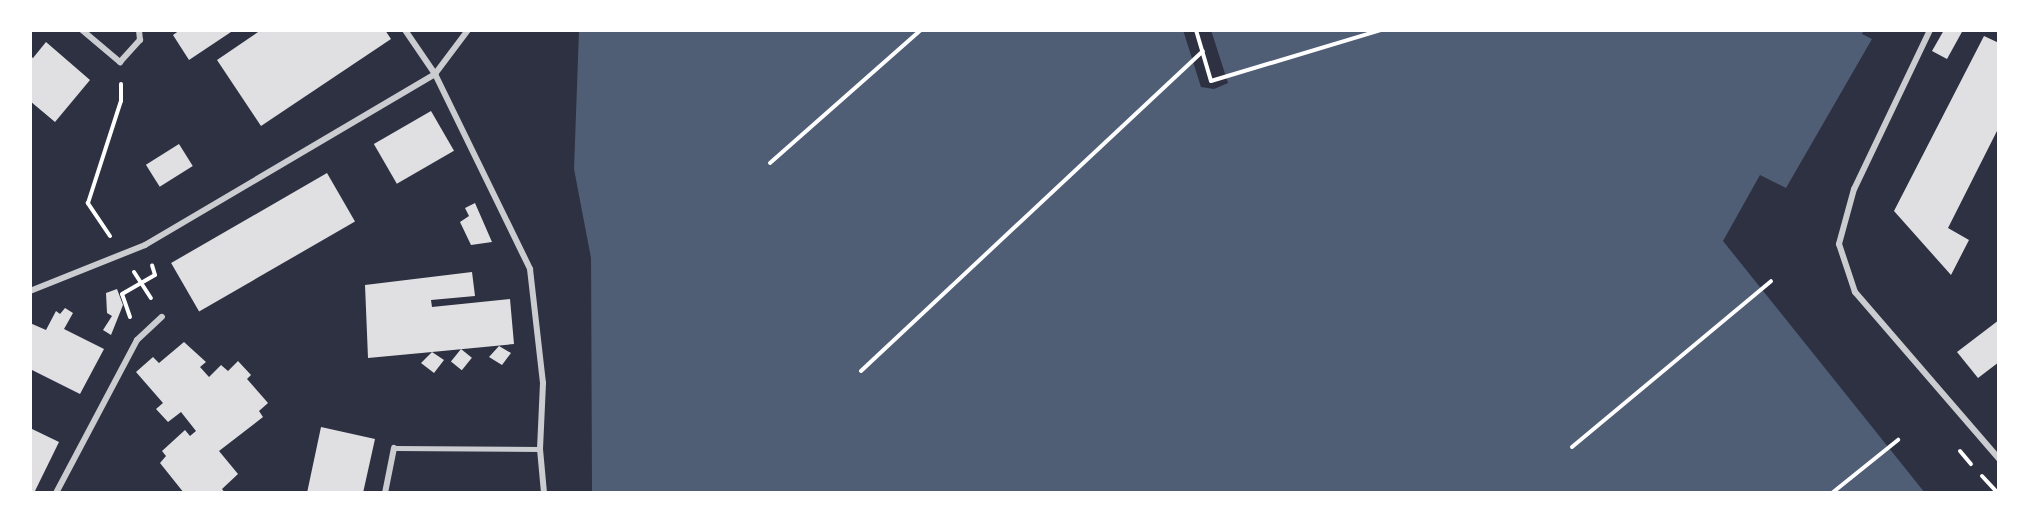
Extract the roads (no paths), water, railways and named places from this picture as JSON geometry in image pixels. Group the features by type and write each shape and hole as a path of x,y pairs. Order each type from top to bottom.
{"street":[{"path":"82,30 120,62 140,40 140,30"},
{"path":"405,30 435,74 530,269 543,383 540,449 544,493"},
{"path":"30,291 145,244 435,74 468,30"},
{"path":"1930,30 1854,189 1839,244 1855,292 1999,459"},
{"path":"56,493 137,340 162,317"},
{"path":"385,493 394,448 540,449"}],"water":[{"path":"579,30 1183,30 1201,87 1214,89 1228,83 1211,30 1864,30 1862,34 1872,39 1786,188 1760,175 1723,241 1925,493 592,493 591,258 574,169"}]}
